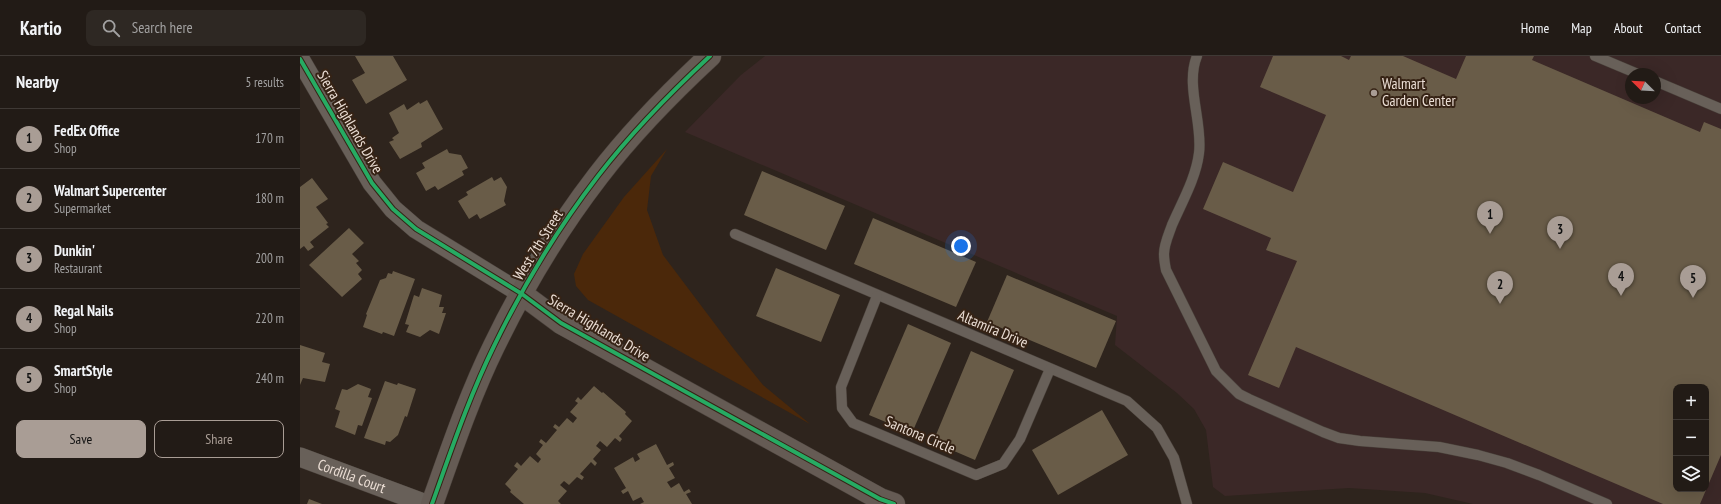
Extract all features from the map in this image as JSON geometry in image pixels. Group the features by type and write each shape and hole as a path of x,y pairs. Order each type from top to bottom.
{"main road":[{"name":"West 7th Street","path":"432,504 477,386 494,346 541,259 568,217 598,175 631,136 710,56"},
{"name":"Sierra Highlands Drive","path":"522,294 560,323 884,502"}],"street":[{"name":"Sierra Highlands Drive","path":"300,59 372,184 393,209 416,229 522,294"},
{"name":"Cordilla Court","path":"300,457 426,504"}],"lane":[{"path":"1197,56 1194,76 1194,93 1200,139 1199,155 1194,176 1166,240 1164,254 1166,270 1216,371 1229,386 1249,400 1329,434 1360,441 1440,448 1478,455 1507,463 1539,475 1607,504"},
{"path":"1595,56 1625,69"},
{"path":"1661,84 1721,109"},
{"name":"Altamira Drive","path":"734,234 1127,401 1157,428 1174,458 1187,504"},
{"name":"Santona Circle","path":"877,296 842,387 842,408 853,423 976,475 1002,464 1020,439 1050,369"}],"shaded area":[{"path":"765,56 1721,56 1721,504 1473,504 1425,493 1349,488 1225,496 1213,487 1206,430 1194,409 1177,393 1115,345 1117,316 685,132 741,75"},
{"path":"667,149 651,176 647,210 663,255 733,348 763,385 810,424 588,300 576,286 574,274 583,254 624,197"}],"building":[{"path":"355,56 393,56 407,80 366,104 352,80 365,73"},
{"path":"1273,56 1341,56 1349,60 1351,56 1403,56 1456,79 1466,56 1534,56 1532,60 1625,100 1625,104 1635,104 1700,132 1704,122 1721,129 1721,455 1709,483 1709,384 1673,384 1673,492 1705,492 1700,504 1663,504 1296,347 1279,388 1248,375 1297,261 1266,250 1271,238 1203,209 1223,162 1293,192 1326,115 1260,87"},
{"path":"427,100 443,129 421,143 422,147 400,159 389,142 394,140 392,138 399,133 389,113 404,104 407,110 419,102 420,104"},
{"path":"447,149 449,153 461,155 468,168 462,171 464,175 438,190 435,186 426,191 416,173 425,168 422,163"},
{"path":"762,171 845,206 826,250 744,215"},
{"path":"492,177 494,181 501,177 507,187 504,201 506,205 480,219 477,214 469,219 458,201 468,195 466,192"},
{"path":"312,178 328,199 316,207 328,223 326,224 329,227 310,242 314,247 308,251 304,246 300,249 300,187"},
{"path":"873,218 976,262 956,307 854,264"},
{"path":"349,228 364,243 352,254 359,261 356,263 362,270 358,274 362,279 342,297 309,265"},
{"path":"776,268 840,295 821,342 756,316"},
{"path":"393,271 415,279 394,336 383,332 382,334 363,327 366,314 380,280 386,278 388,273 392,274"},
{"path":"1007,275 1116,321 1096,368 987,322"},
{"path":"422,288 442,295 439,307 444,307 442,313 446,313 439,334 430,330 420,337 406,332 409,325 405,324 414,295 419,297"},
{"path":"908,324 951,343 912,433 869,415"},
{"path":"300,345 325,353 322,362 330,364 325,382 303,378 300,385"},
{"path":"971,351 1014,370 975,460 933,442"},
{"path":"385,381 397,385 398,383 416,389 407,417 405,416 398,435 390,442 386,441 385,445 364,438"},
{"path":"358,384 371,389 368,397 372,398 362,426 358,425 355,435 335,427 340,411 335,409 342,389 347,390"},
{"path":"594,386 626,412 625,414 632,421 619,436 622,439 620,442 615,438 607,447 600,441 596,446 601,450 593,459 597,463 595,466 591,462 580,474 584,477 582,480 577,477 569,485 564,481 560,485 567,491 558,501 561,504 524,504 510,492 511,490 505,484 518,469 514,466 517,462 521,466 530,456 538,463 541,459 536,454 543,445 539,442 541,439 546,443 557,430 553,427 555,424 559,427 567,418 573,423 577,418 570,412 578,403 575,401 578,397 581,400"},
{"path":"1102,410 1128,455 1058,495 1032,450"},
{"path":"656,444 667,465 673,462 674,465 669,468 675,478 667,482 671,488 679,483 684,492 689,489 691,492 686,494 692,504 640,504 644,502 641,497 633,501 628,491 623,494 621,491 626,488 614,468 633,457 635,462 640,459 637,454"},
{"path":"309,499 322,504 307,504"}],"cycle path":[{"path":"432,504 461,424 485,365 517,301 555,237 583,196 624,144 680,84 710,56"},
{"path":"300,59 372,183 393,209 416,229 522,294 561,323 880,499 894,504"}],"place":[{"name":"Walmart Garden Center","path":"1374,93"},
{"name":"FedEx Office","path":"1490,234"},
{"name":"Dunkin'","path":"1560,249"},
{"name":"Regal Nails","path":"1621,296"},
{"name":"SmartStyle","path":"1693,298"},
{"name":"Walmart Supercenter","path":"1500,304"}]}
